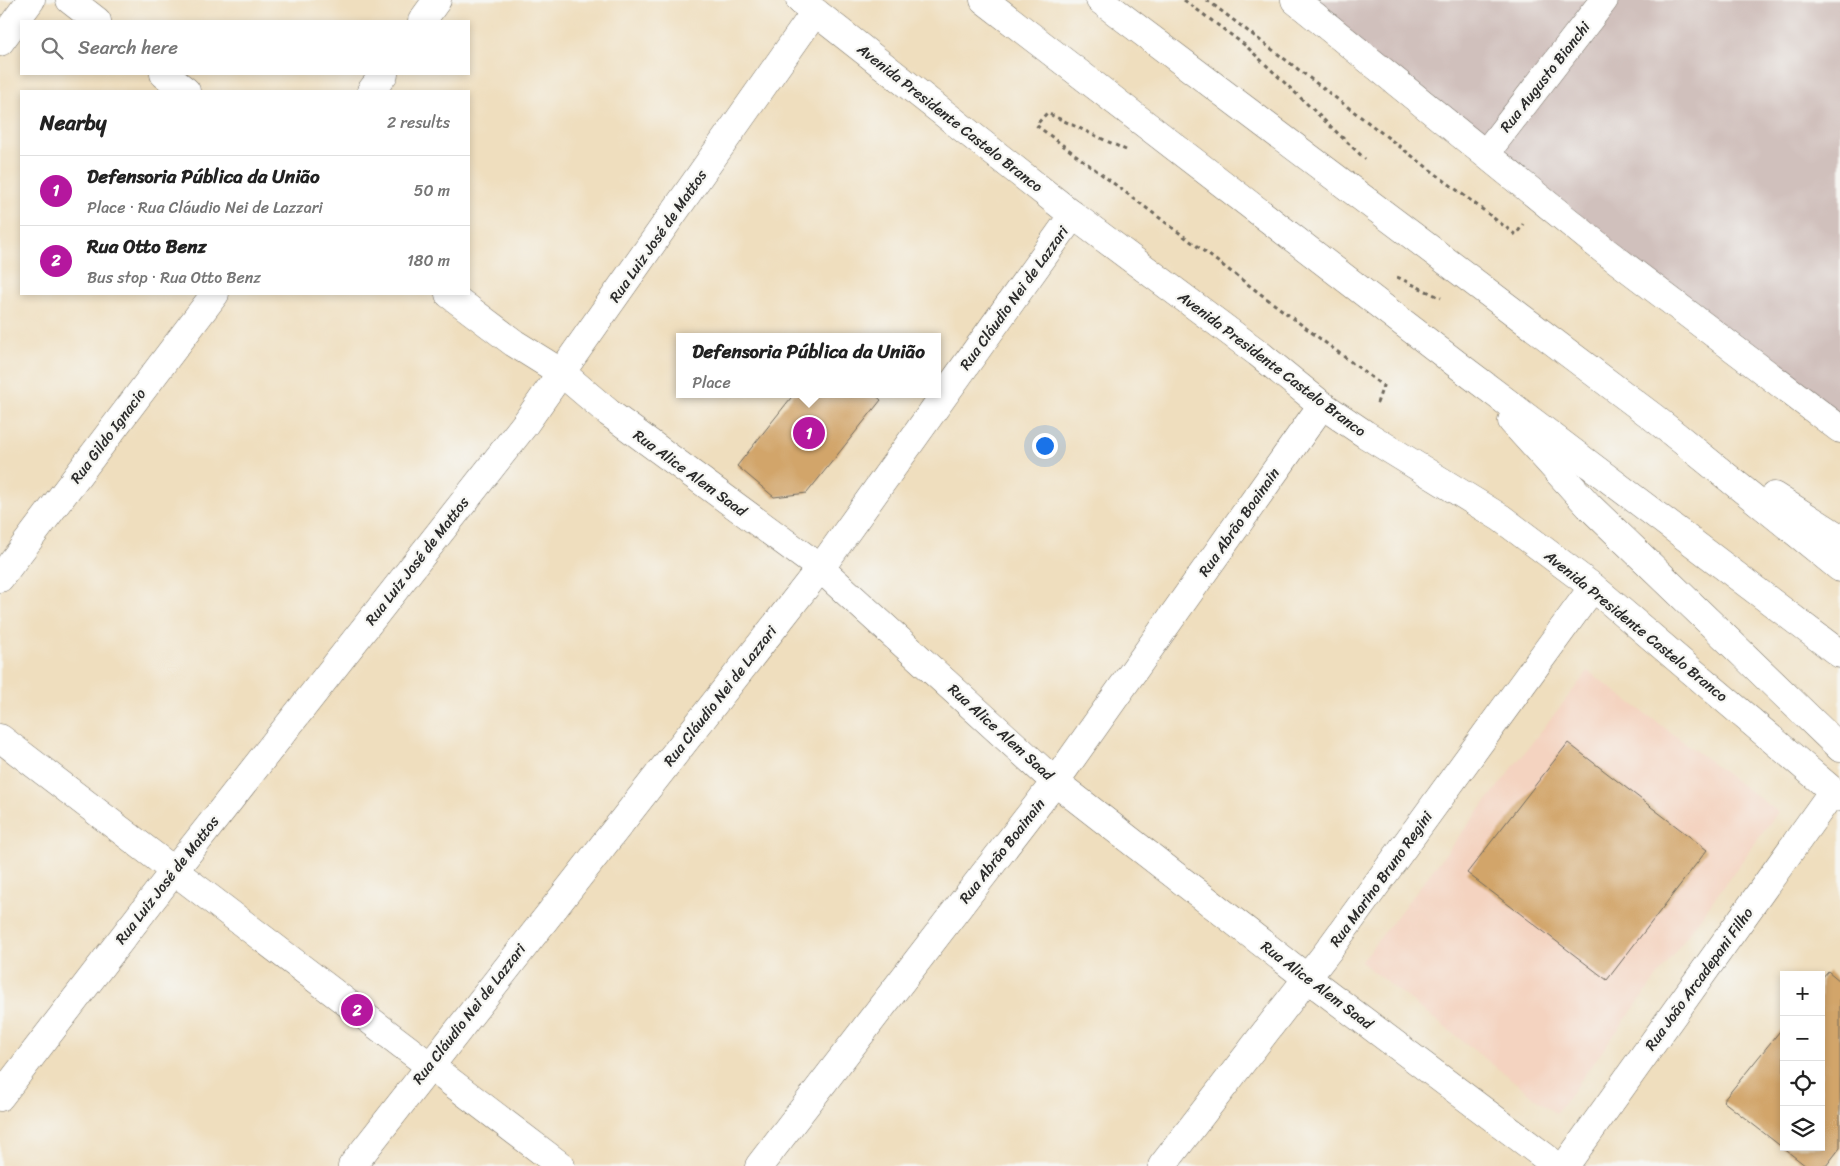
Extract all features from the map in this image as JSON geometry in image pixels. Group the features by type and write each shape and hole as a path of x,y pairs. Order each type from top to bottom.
{"street":[{"path":"0,42 31,0"},
{"path":"70,0 96,20"},
{"path":"423,20 437,0"},
{"path":"978,0 1015,24"},
{"path":"984,0 1467,372 1840,654"},
{"path":"1100,0 1653,417 1840,568"},
{"path":"1295,0 1541,197 1605,251 1840,429"},
{"name":"Rua Augusto Bianchi","path":"1486,154 1604,0"},
{"name":"Avenida Presidente Castelo Branco","path":"808,6 1073,215 1258,353 1322,405 1500,518 1593,586 1837,794"},
{"name":"Rua Luiz José de Mattos","path":"0,1097 562,373 808,6"},
{"path":"165,75 185,90"},
{"path":"372,90 383,75"},
{"name":"Rua Cláudio Nei de Lazzari","path":"352,1166 429,1065 820,568 1073,215"},
{"name":"Rua Gildo Ignacio","path":"0,578 215,295"},
{"name":"Rua Alice Alem Saad","path":"450,295 514,343 562,373 609,413 820,568 1055,782 1307,978 1557,1166"},
{"path":"1467,372 1589,506 1840,748"},
{"name":"Rua Abrão Boainain","path":"759,1166 1055,782 1322,405"},
{"path":"1653,417 1840,538"},
{"name":"Rua Marino Bruno Regini","path":"1162,1166 1307,978 1593,586"},
{"path":"0,738 561,1166"},
{"name":"Rua João Arcadepani Filho","path":"1565,1166 1837,794"}],"path":[{"path":"1184,0 1246,46"},
{"path":"1207,0 1516,235 1541,197"}],"shaded area":[{"path":"1295,0 1840,0 1840,425"},
{"path":"1588,671 1778,812 1556,1114 1361,962"}],"building":[{"path":"791,398 879,398 881,400 807,493 774,497 737,466"},
{"path":"1568,743 1707,850 1607,980 1467,873"},
{"path":"1828,971 1840,981 1840,1148 1826,1166 1806,1166 1787,1151 1825,1151 1825,974"},
{"path":"1780,1031 1780,1146 1723,1101"}],"place":[{"name":"Defensoria Pública da União","path":"809,433"},
{"name":"Rua Otto Benz","path":"357,1010"}]}
